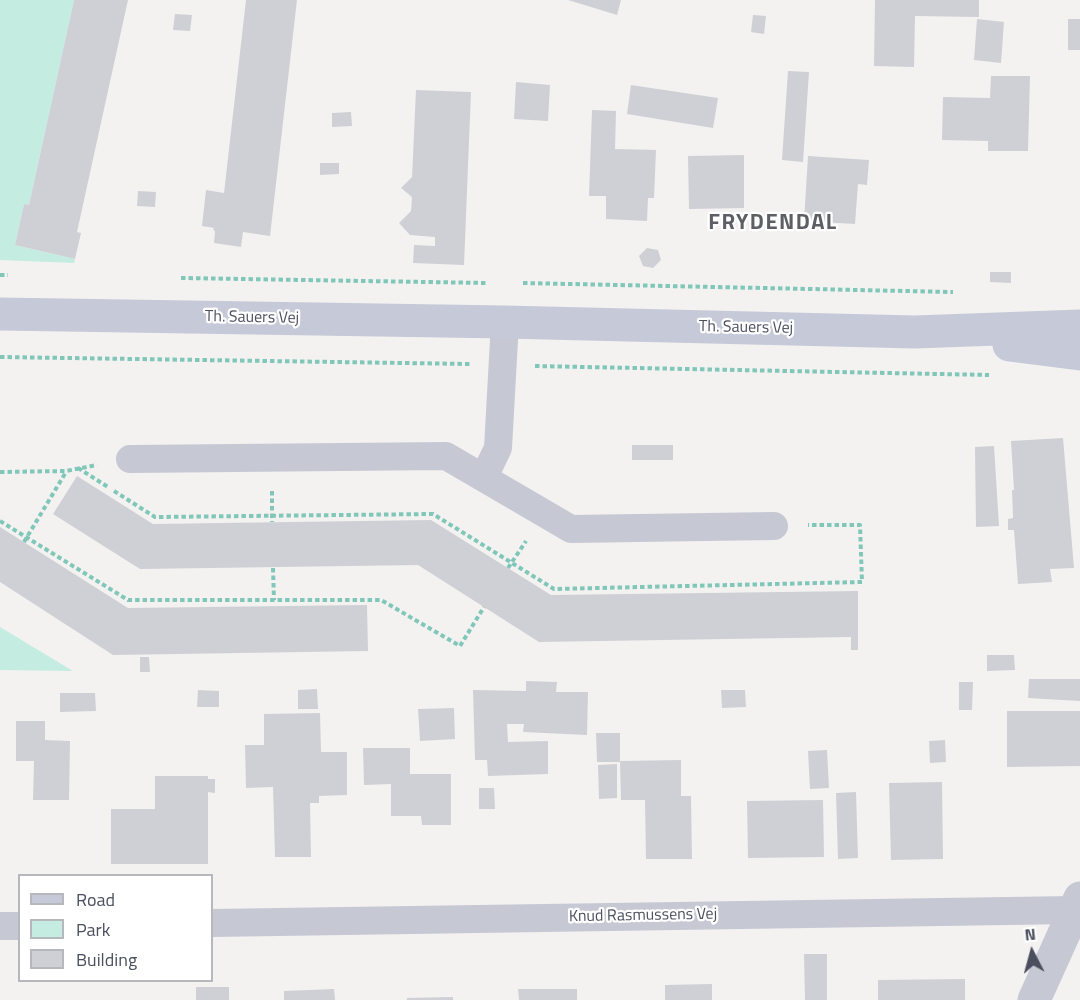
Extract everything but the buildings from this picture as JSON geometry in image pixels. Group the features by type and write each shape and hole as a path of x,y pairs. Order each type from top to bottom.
{"main road":[{"name":"Th. Sauers Vej","path":"0,314 505,322 915,332 1080,326"},
{"name":"Th. Sauers Vej","path":"915,332 1080,354"}],"street":[{"path":"484,477 498,448 505,322"},
{"path":"130,459 446,456 571,529 774,526"},
{"path":"1034,1000 1077,904"},
{"name":"Knud Rasmussens Vej","path":"213,923 1077,904"},
{"path":"0,926 18,926"}],"path":[{"path":"0,357 998,375"},
{"path":"0,472 66,471 130,459"},
{"path":"78,468 155,517 433,514 554,589 862,582 860,525 774,526"},
{"path":"24,542 66,471"},
{"path":"272,515 272,522"},
{"path":"0,521 128,600 381,600 460,646 484,607"},
{"path":"508,568 513,563"},
{"path":"273,568 274,600"}],"green space":[{"path":"0,0 74,0 29,205 24,204 15,245 75,259 74,263 0,260"},
{"path":"0,627 73,671 0,670"}],"district":[{"name":"FRYDENDAL","path":"773,224"}]}
